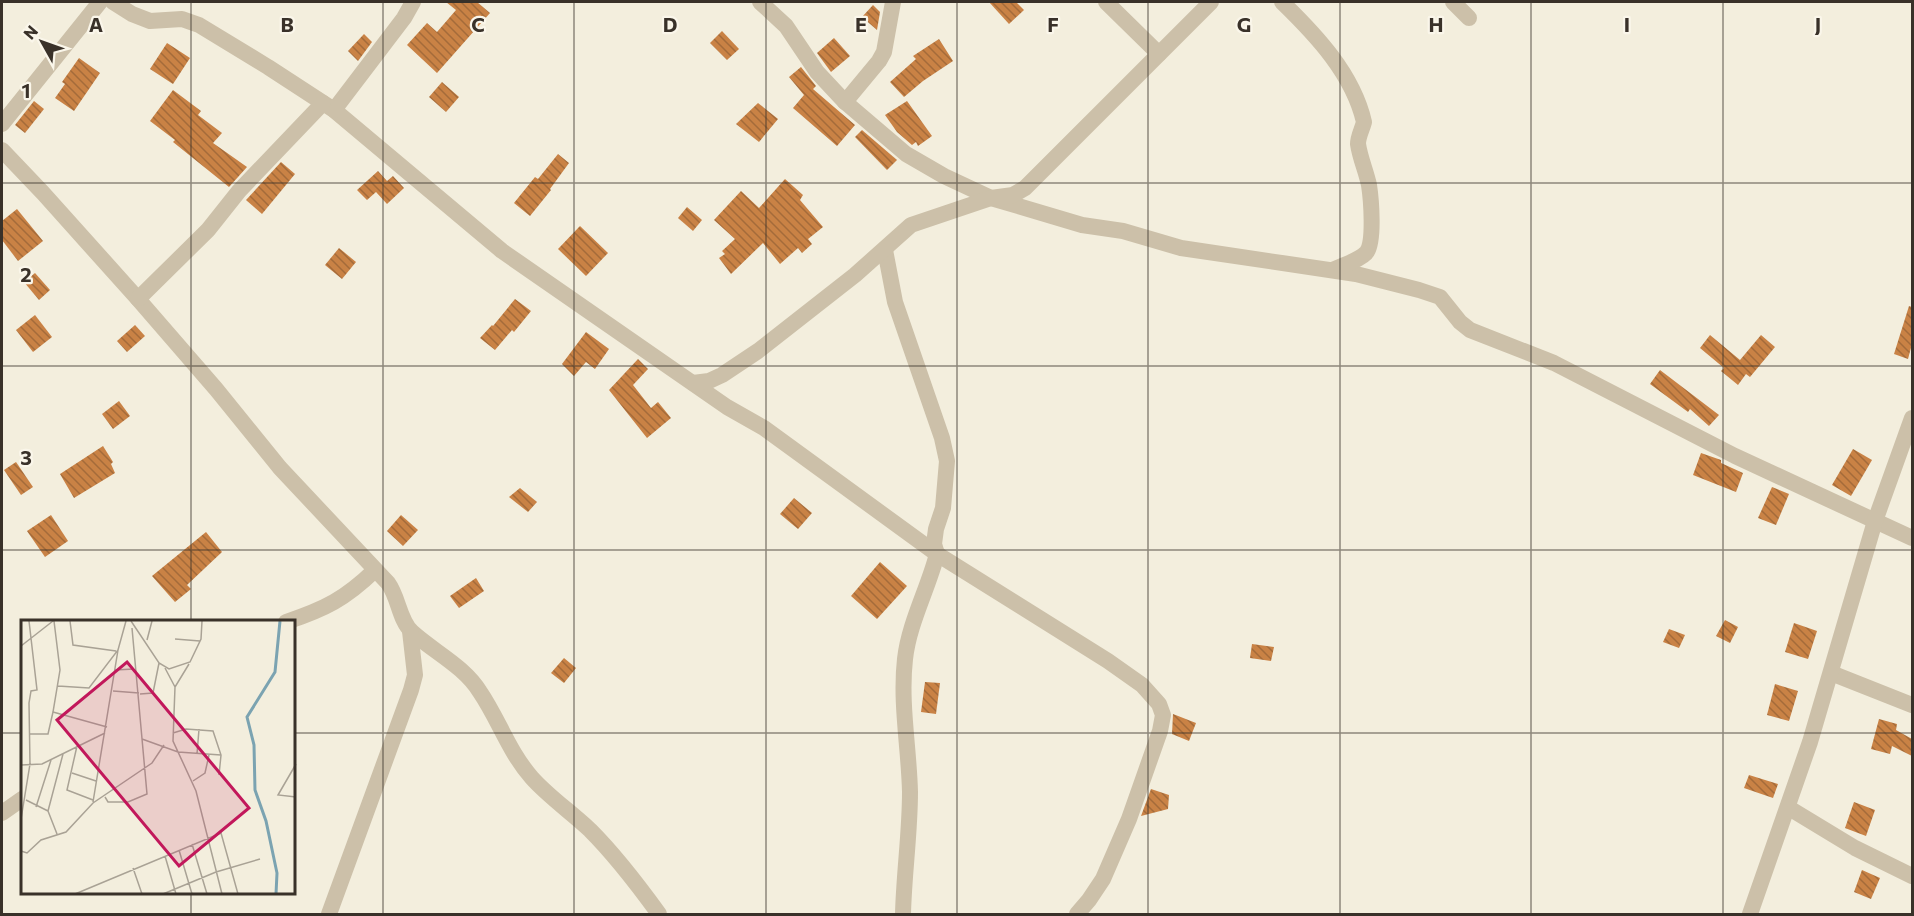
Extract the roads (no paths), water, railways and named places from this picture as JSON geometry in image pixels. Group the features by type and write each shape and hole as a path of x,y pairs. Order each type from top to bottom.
{"street":[{"path":"2,124 100,2"},
{"path":"113,2 132,14 150,21 182,19 199,26 268,67 328,107 502,250 727,407 764,428 937,554 1108,661 1147,690 1159,704 1163,715 1160,732 1130,819 1103,879 1077,915"},
{"path":"138,299 208,230 239,191 328,107 404,18 413,2"},
{"path":"760,2 786,26 817,72 845,102 906,154 944,176 991,198 1082,225 1123,231 1181,248 1356,273 1440,297 1460,322 1470,330 1554,363 1735,456 1912,537"},
{"path":"845,102 884,52 893,2"},
{"path":"1106,2 1159,54"},
{"path":"693,383 709,381 722,375 758,351 811,311 885,250 896,236 912,225 991,198 1013,195 1025,188 1211,2"},
{"path":"1282,2 1314,36 1344,74 1352,87 1364,122 1358,144 1369,185 1371,226 1369,245 1366,253 1333,270"},
{"path":"1453,2 1469,18"},
{"path":"2,150 138,299 216,389 280,468 396,594 403,619 410,631 454,664 480,691 512,751 532,777 590,830 639,886 659,915"},
{"path":"885,250 895,302 942,438 947,461 943,508 934,544 937,554 912,628 905,658 904,693 910,825 904,878 903,915"},
{"path":"1750,915 1789,808 1875,521 1912,418"},
{"path":"291,620 331,605 375,570"},
{"path":"329,915 411,690 414,675 410,631"},
{"path":"1831,673 1912,705"},
{"path":"2,813 21,800"},
{"path":"1789,808 1855,848 1912,876"}]}
